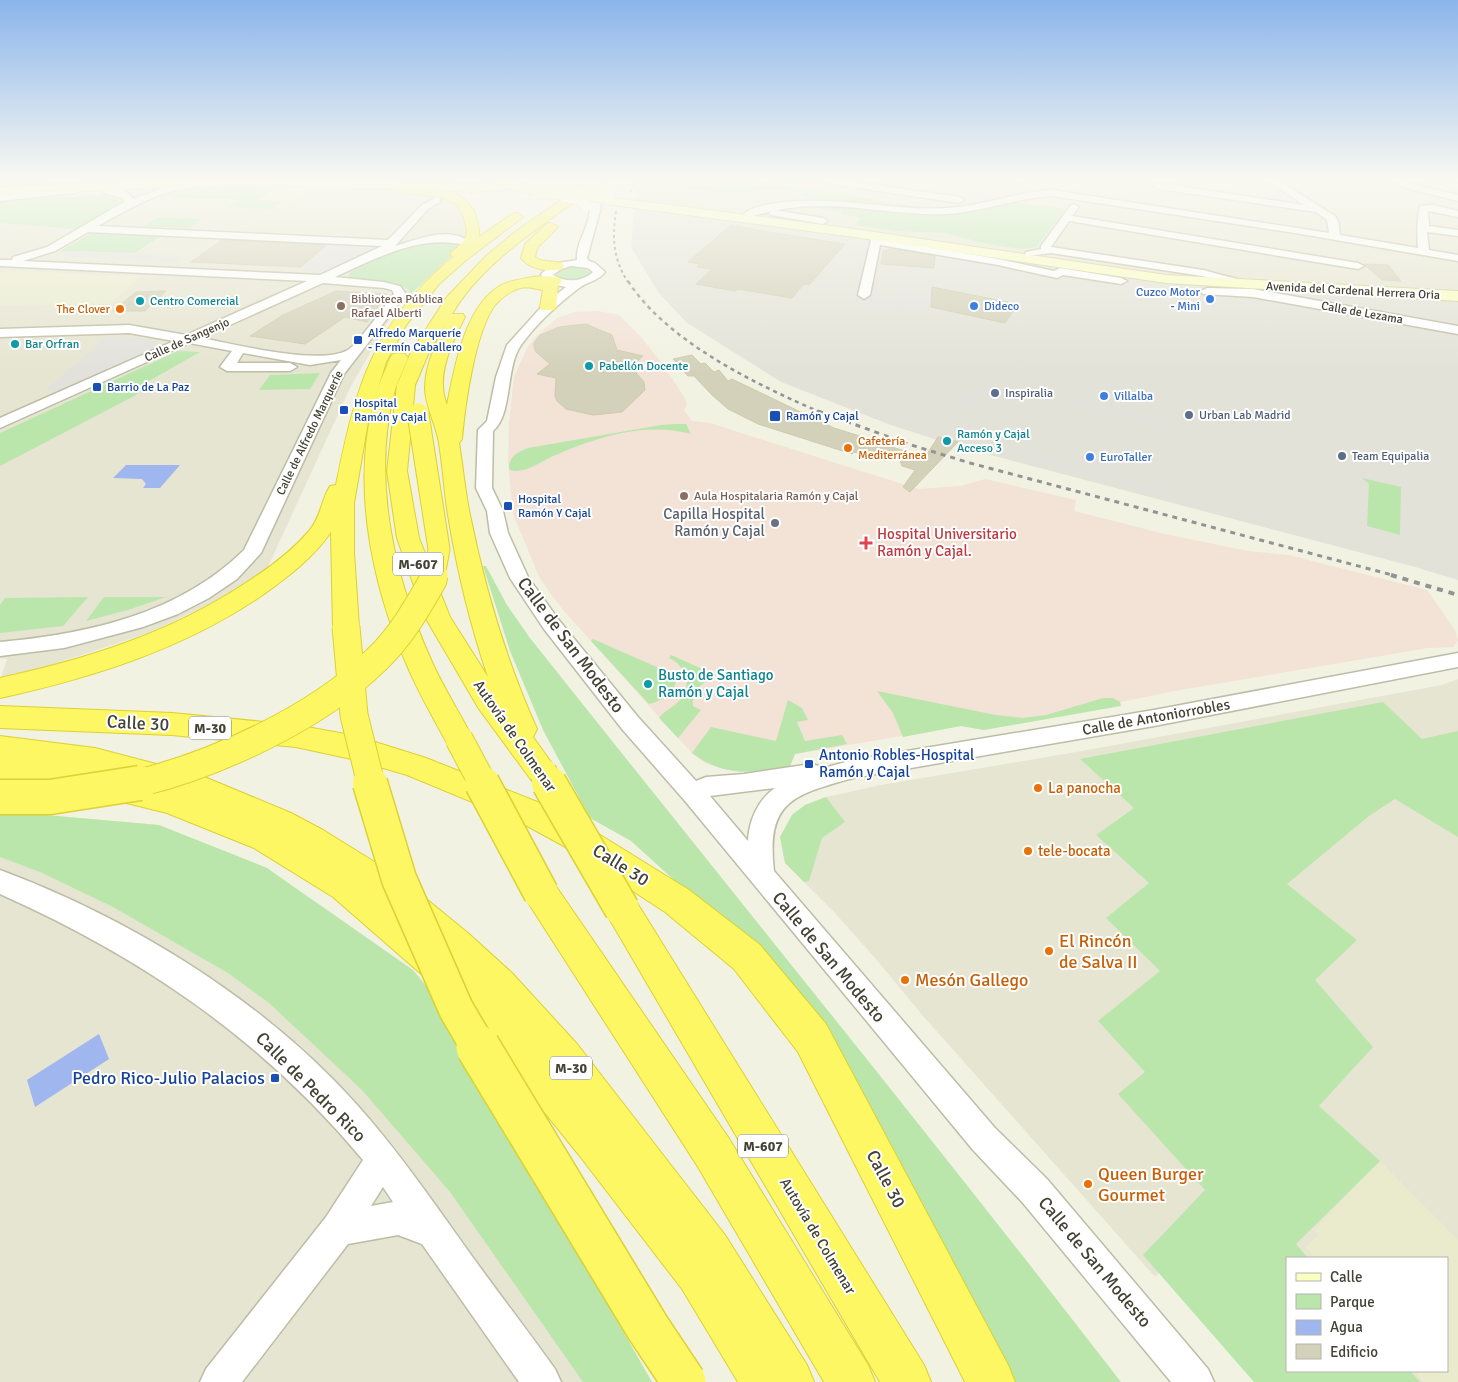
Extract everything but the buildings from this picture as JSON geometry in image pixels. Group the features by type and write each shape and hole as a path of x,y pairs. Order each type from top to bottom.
{"highway":[{"path":"431,281 438,271 467,244"},
{"path":"412,306 417,296 431,281 474,244"},
{"path":"0,688 82,669 138,650 196,624 234,604 286,567 320,531 330,516 362,402 377,361 399,323 412,306 438,279 477,244"},
{"name":"M-607","path":"488,244 442,291 422,315 399,357 384,398 378,432 376,466 378,527 390,584 414,651 541,893 713,1152 851,1382"},
{"name":"Autovía de Colmenar","path":"509,244 465,285 420,352 406,385 396,471 408,538 438,617 488,702 543,772 622,909 907,1382"},
{"path":"525,244 483,280 461,309 437,366 434,390 436,404 443,416 451,455 459,514 478,603 508,697 543,772"},
{"path":"533,244 528,253 530,261 558,273"},
{"path":"528,253 536,258 545,260 564,258 574,253"},
{"path":"451,455 454,414 479,316 493,297 514,286 558,273"},
{"path":"514,286 540,284 551,286 548,307"},
{"path":"0,797 50,797 137,784 186,769 232,751 286,724 334,695 378,660 412,618 433,580 436,564 438,549 418,414 420,385 434,329"},
{"path":"354,436 356,499 360,531 369,563 383,598 414,651"},
{"path":"354,436 343,507 346,627 354,715 377,810 399,879 456,1009 648,1328 684,1382"},
{"name":"Calle 30","path":"0,717 172,724 296,736 356,748 416,766 529,812 573,836 677,900 747,957 812,1038 988,1373"},
{"name":"M-30","path":"0,748 95,760 191,785 280,823 390,890 457,946 499,986 563,1058 709,1251 790,1382"},
{"path":"0,767 70,777 171,801 265,838 345,886 440,967 522,1053 594,1140 698,1273 766,1382"}],"main road":[{"name":"Avenida del Cardenal Herrera Oria","path":"916,244 1251,289 1458,296"},
{"name":"Avenida del Cardenal Herrera Oria","path":"963,244 1168,274 1458,291"}],"street":[{"path":"32,266 51,249 59,244"},
{"path":"345,244 387,247 400,244"},
{"name":"Calle de Sangenjo","path":"0,424 322,279 389,244"},
{"name":"Calle de San Modesto","path":"548,307 557,291 558,273 572,258 578,244"},
{"path":"558,273 584,264 582,258 585,244"},
{"path":"864,295 875,244"},
{"name":"Avenida del Cardenal Herrera Oria","path":"905,244 1058,273 1121,281"},
{"path":"1030,254 1046,250 1047,244"},
{"path":"1228,244 1358,266"},
{"path":"1401,244 1423,248 1458,258"},
{"path":"0,263 51,249"},
{"name":"Avenida del Cardenal Herrera Oria","path":"1046,250 1203,273 1228,279 1251,289"},
{"name":"Calle de Alfredo Marqueríe","path":"0,263 322,279 384,285 399,292 399,297 338,373 252,552 241,566 226,579 192,599 119,627 28,647 0,649"},
{"name":"Calle de San Modesto","path":"584,264 595,267 599,272 594,278 578,283 548,307 520,338 510,354 503,376 484,488 495,511 499,533 519,578 551,624 630,723 693,794 984,1139 1034,1190 1195,1382"},
{"path":"0,269 17,265"},
{"path":"558,273 578,283"},
{"name":"Calle de Lezama","path":"1206,292 1251,289 1458,330"},
{"path":"0,333 129,329 158,333 329,368 338,373"},
{"path":"240,350 227,367 309,364 353,353"},
{"name":"Calle de San Modesto","path":"493,427 498,488 495,511"},
{"name":"Calle de Antoniorrobles","path":"693,794 706,786 744,784 853,769 1154,718 1458,660"},
{"name":"Calle de Antoniorrobles","path":"762,878 758,839 764,818 776,799 796,786 853,769"},
{"name":"Calle de Pedro Rico","path":"0,882 35,896 106,931 151,957 214,1000 267,1040 290,1061 340,1110 383,1160 542,1382"},
{"path":"219,1382 338,1229 383,1160"},
{"path":"338,1229 398,1218 434,1231"}],"shaded area":[{"path":"0,244 461,244 395,310 351,386 267,569 220,599 151,632 0,680 7,659 0,658"},
{"path":"327,244 379,246 324,271 298,270"},
{"path":"631,244 897,244 1167,282 1458,301 1458,580 968,449 970,445 938,437 937,440 888,424 781,382 687,323 658,292"},
{"path":"896,244 1458,244 1458,301 1129,277"},
{"path":"68,251 182,256 174,262 77,258 64,256"},
{"path":"18,271 141,276 110,304 0,305 0,272"},
{"path":"932,290 931,307 922,314 858,303 862,297 873,299 918,294"},
{"name":"Hospital Universitario Ramón y Cajal.","path":"598,311 619,315 641,337 661,362 685,398 687,405 684,410 692,421 710,423 918,489 960,486 985,479 1076,500 1074,511 1165,534 1248,551 1289,555 1427,590 1455,630 1458,640 1454,647 1428,648 1175,691 984,730 961,726 795,754 790,766 741,772 705,763 693,754 678,738 563,610 540,579 513,514 508,462 509,423 514,377 527,348 535,337 557,318 575,312"},
{"path":"106,337 140,338 157,342 157,347 60,390 46,390"},
{"path":"987,385 1047,398 1048,402 986,389 979,392 967,409 960,406 972,390"},
{"path":"1075,399 1184,425 1184,427 1074,401"},
{"path":"972,440 1162,489 1162,492 971,443"},
{"path":"1458,679 1458,1382 1396,1382 1386,1372 1448,1372 1448,1257 1286,1257 1226,1201 1155,1277 924,1017 834,912 785,863 780,837 792,815 805,805 826,797 881,785 1082,751 1442,685"},
{"path":"0,811 159,825 267,868 645,1382 0,1382"},
{"path":"1380,1161 1458,1240 1458,1382 1423,1382 1415,1372 1448,1372 1448,1257 1314,1257 1306,1247 1318,1235 1314,1230"}],"green space":[{"path":"72,244 148,244 134,253 61,251"},
{"path":"419,244 461,244 461,247 410,295 409,290 395,282 355,279 348,276 350,272 397,250"},
{"path":"991,244 1038,244 1036,247 1021,249"},
{"path":"582,267 590,272 581,278 573,280 564,279 557,275 559,270"},
{"path":"178,351 200,352 149,381 136,395 0,466 0,433"},
{"path":"320,373 310,389 259,390 270,375"},
{"path":"674,424 686,424 691,434 655,429 620,434 567,450 524,470 514,471 509,469 512,458 528,448"},
{"path":"1362,478 1401,487 1400,535 1367,526 1369,484"},
{"path":"483,566 486,566 507,605 530,638 901,1102 1121,1382 1011,1382 737,937 631,841 590,818 543,730 510,651"},
{"path":"88,597 63,626 0,633 0,605 5,598"},
{"path":"104,597 166,597 128,610 86,621"},
{"path":"593,639 659,668 663,667 672,674 676,682 672,691 662,699 649,704 591,641"},
{"path":"671,655 716,675 702,684 696,691 693,706 701,710 678,738 659,718 680,700 686,688 686,676 680,666 669,658"},
{"path":"877,691 996,715 1022,718 1046,715 1103,698 1113,698 1120,702 1121,706 984,730 961,726 903,737 893,713"},
{"path":"788,700 802,708 808,720 797,722 805,741 842,735 847,744 795,754 790,766 751,772 727,770 704,761 692,753 711,727 776,741"},
{"path":"1383,702 1422,739 1458,731 1458,837 1395,799 1369,816 1287,884 1357,940 1315,980 1373,1047 1319,1106 1380,1161 1296,1244 1307,1257 1286,1257 1286,1372 1411,1372 1420,1382 1254,1382 1143,1255 1205,1190 1118,1094 1145,1072 1098,1021 1160,971 1106,918 1149,883 1096,835 1134,808 1080,759"},
{"path":"826,797 845,822 822,838 809,881 804,882 785,863 780,837 792,815 805,805"},
{"path":"0,811 159,825 267,868 413,970 548,1132 521,1152 652,1382 583,1382 450,1192 362,1090 269,1003 228,973 113,907 40,872 0,857"}],"water":[{"path":"126,465 180,465 160,488 143,488 146,484 142,479 113,478"},
{"path":"99,1034 109,1059 35,1107 27,1080"}],"railway":[{"path":"615,244 619,265 628,282"},
{"path":"628,281 645,303 665,323 689,342 742,375 820,412"},
{"path":"818,411 908,444 970,463 1396,576"},
{"path":"1391,575 1458,595"}],"place":[{"name":"Cuzco Motor - Mini","path":"1210,299"},
{"name":"Centro Comercial","path":"140,301"},
{"name":"Biblioteca Pública Rafael Alberti","path":"341,306"},
{"name":"Dideco","path":"974,306"},
{"name":"The Clover","path":"120,309"},
{"name":"Alfredo Marqueríe - Fermín Caballero","path":"358,340"},
{"name":"Bar Orfran","path":"15,344"},
{"name":"Pabellón Docente","path":"589,366"},
{"name":"Barrio de La Paz","path":"97,387"},
{"name":"Inspiralia","path":"995,393"},
{"name":"Villalba","path":"1104,396"},
{"name":"Hospital Ramón y Cajal","path":"344,410"},
{"name":"Urban Lab Madrid","path":"1189,415"},
{"name":"Ramón y Cajal","path":"775,416"},
{"name":"Ramón y Cajal Acceso 3","path":"947,441"},
{"name":"Cafetería Mediterránea","path":"848,448"},
{"name":"Team Equipalia","path":"1342,456"},
{"name":"EuroTaller","path":"1090,457"},
{"name":"Aula Hospitalaria Ramón y Cajal","path":"684,496"},
{"name":"Hospital Ramón Y Cajal","path":"508,506"},
{"name":"Capilla Hospital Ramón y Cajal","path":"775,523"},
{"name":"Hospital Universitario Ramón y Cajal.","path":"866,543"},
{"name":"Busto de Santiago Ramón y Cajal","path":"648,684"},
{"name":"Antonio Robles-Hospital Ramón y Cajal","path":"809,764"},
{"name":"La panocha","path":"1038,788"},
{"name":"tele-bocata","path":"1028,851"},
{"name":"El Rincón de Salva II","path":"1049,951"},
{"name":"Mesón Gallego","path":"905,980"},
{"name":"Pedro Rico-Julio Palacios","path":"275,1078"},
{"name":"Queen Burger Gourmet","path":"1088,1184"}]}
